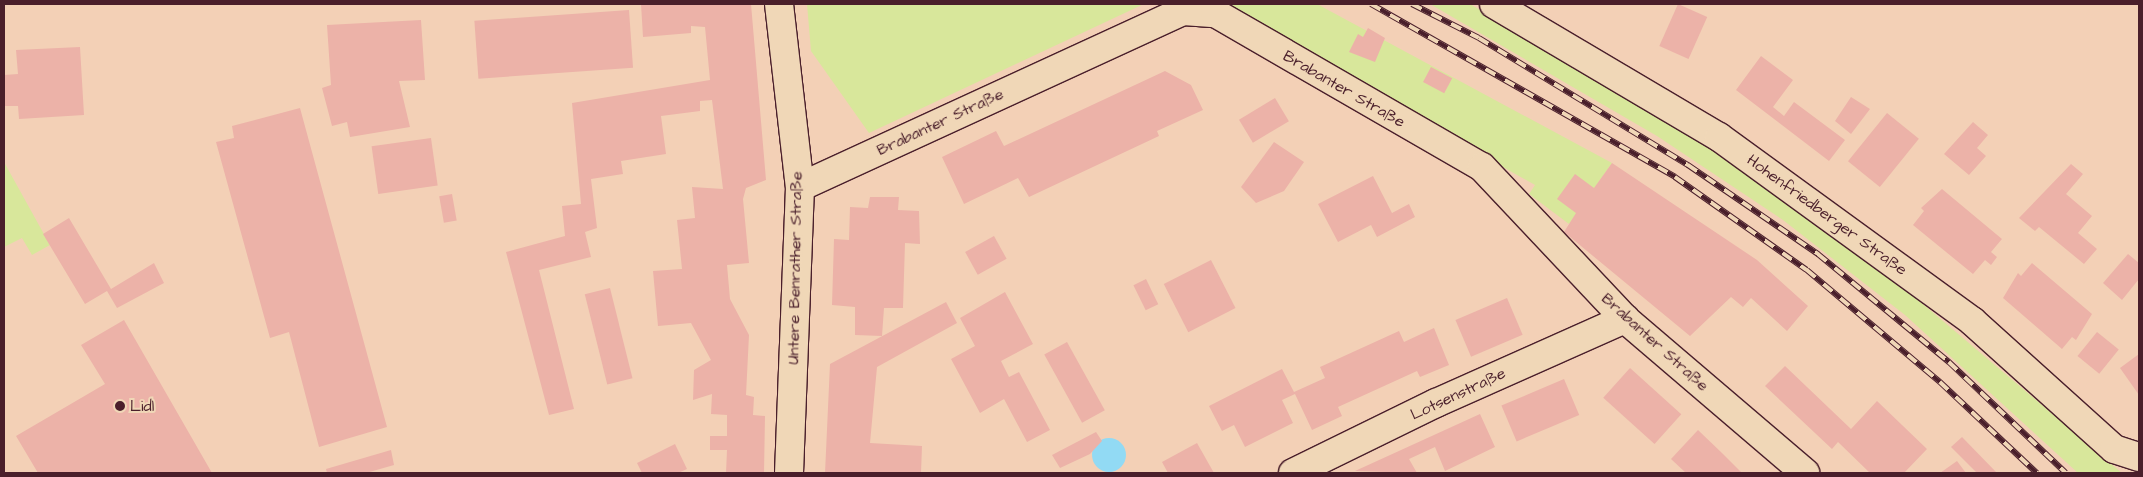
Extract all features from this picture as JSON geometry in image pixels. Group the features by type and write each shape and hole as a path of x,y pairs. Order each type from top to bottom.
{"street":[{"name":"Untere Benrather Straße","path":"780,4 800,187 789,473"},
{"name":"Hohenfriedberger Straße","path":"1494,4 1719,137 1972,322 2114,448 2137,458"},
{"name":"Brabanter Straße","path":"800,187 1183,12 1200,9 1232,21 1482,167 1625,319 1806,473"},
{"name":"Lotsenstraße","path":"1293,473 1625,319"}],"green space":[{"path":"807,4 1144,4 869,133 811,51"},
{"path":"1222,4 1317,4 1612,163 1569,224 1529,194 1535,185 1310,59"},
{"path":"1430,4 1470,4 1667,119 1809,215 1917,299 2122,473 2078,473 1905,315 1783,220 1657,136"},
{"path":"4,162 50,245 32,255 22,238 4,247"}],"water":[{"path":"1109,438 1116,439 1121,443 1125,448 1125,462 1121,467 1116,471 1109,472 1102,471 1097,467 1093,462 1092,455 1093,448 1097,443 1102,439"}],"building":[{"path":"641,4 751,4 766,180 746,188 743,199 749,263 727,265 730,299 749,335 746,395 754,397 753,415 765,416 764,473 726,473 727,450 710,450 710,436 727,436 727,415 711,414 712,394 693,400 694,370 711,360 691,323 658,326 653,271 682,269 677,220 695,218 692,187 723,189 712,100 700,101 700,111 661,116 666,154 621,161 623,174 591,179 597,228 585,232 591,257 539,270 574,409 549,415 506,252 565,236 562,206 581,204 572,103 710,80 705,27 691,26 691,33 643,37"},
{"path":"1678,4 1707,17 1689,59 1659,46"},
{"path":"629,10 633,68 478,79 474,21"},
{"path":"421,20 425,80 399,81 410,127 350,137 347,122 332,126 322,88 331,85 327,25"},
{"path":"1368,28 1385,38 1375,62 1349,52 1358,34 1363,37"},
{"path":"80,47 84,115 19,119 18,106 4,106 4,75 18,74 16,50"},
{"path":"1761,56 1793,80 1773,107 1784,116 1794,102 1845,140 1829,161 1736,90"},
{"path":"1431,67 1452,78 1444,93 1423,82"},
{"path":"1165,71 1191,85 1203,110 1157,131 1159,136 1029,197 1018,178 964,204 942,157 996,131 1004,146"},
{"path":"1851,97 1870,109 1851,134 1835,121"},
{"path":"1275,98 1289,121 1253,143 1239,120"},
{"path":"300,108 387,427 319,447 289,332 270,338 216,142 234,138 232,126"},
{"path":"1887,113 1919,139 1880,187 1848,161"},
{"path":"1973,122 1988,135 1977,148 1986,156 1969,175 1944,154"},
{"path":"431,138 438,186 378,194 372,146"},
{"path":"1274,142 1304,162 1284,191 1256,203 1241,187"},
{"path":"1612,163 1757,260 1808,306 1787,331 1751,298 1743,307 1731,297 1690,336 1564,232 1576,213 1557,199 1575,174 1594,188"},
{"path":"2071,164 2083,174 2066,194 2092,216 2078,233 2097,249 2084,264 2039,227 2035,231 2019,218"},
{"path":"1373,176 1392,213 1409,204 1415,217 1377,237 1371,225 1338,242 1318,204"},
{"path":"1942,189 2002,239 1991,252 1997,257 1991,265 1985,260 1973,274 1913,225 1924,211 1921,208"},
{"path":"452,194 457,221 444,223 439,196"},
{"path":"870,197 899,197 898,210 919,211 920,244 905,243 903,308 884,308 882,336 855,335 855,307 832,305 834,239 849,240 850,207 868,208"},
{"path":"69,218 111,289 154,263 164,283 117,308 107,291 85,304 43,234"},
{"path":"994,236 1007,259 978,275 965,252"},
{"path":"2128,254 2139,263 2139,279 2122,300 2103,283"},
{"path":"1211,260 1236,308 1188,332 1164,284"},
{"path":"2032,263 2092,314 2076,340 2072,337 2062,349 2003,298 2018,273 2021,276"},
{"path":"1146,279 1158,304 1146,310 1133,285"},
{"path":"610,288 632,378 607,385 585,294"},
{"path":"1005,292 1033,344 1001,361 1009,377 1019,372 1050,430 1027,442 1004,399 980,413 951,359 975,346 960,318"},
{"path":"1507,298 1523,335 1471,357 1455,320"},
{"path":"946,302 957,323 877,367 870,443 922,446 921,473 825,473 830,364"},
{"name":"Lidl","path":"124,320 212,473 38,473 16,436 105,384 81,345"},
{"path":"1434,328 1449,365 1420,377 1417,371 1338,407 1342,416 1312,430 1295,394 1282,400 1293,423 1245,447 1234,425 1222,431 1209,406 1282,369 1294,392 1325,378 1320,367 1399,331 1404,342"},
{"path":"2097,332 2119,350 2099,374 2077,356"},
{"path":"1067,342 1105,410 1082,423 1044,355"},
{"path":"2139,354 2139,395 2120,368"},
{"path":"1785,366 1851,429 1877,401 1927,449 1904,473 1870,473 1838,442 1832,449 1765,386"},
{"path":"1630,368 1681,414 1655,444 1603,398"},
{"path":"1564,379 1579,415 1517,441 1501,406"},
{"path":"1480,414 1495,447 1445,471 1435,447 1409,459 1417,473 1355,471"},
{"path":"1698,430 1742,473 1686,473 1671,459"},
{"path":"1096,432 1102,441 1090,454 1060,468 1052,455"},
{"path":"1962,437 1997,473 1977,473 1951,447"},
{"path":"1197,443 1214,473 1168,473 1162,462"},
{"path":"675,444 687,469 678,473 642,473 637,463"},
{"path":"391,450 394,465 366,473 327,473 326,469"},
{"path":"1957,461 1966,473 1940,473"}],"railway":[{"path":"1371,4 1675,177 1807,270 1940,382 2037,473"},
{"path":"1412,4 1479,38 1688,165 1818,254 1949,362 2066,473"}],"place":[{"name":"Lidl","path":"120,406"}]}
